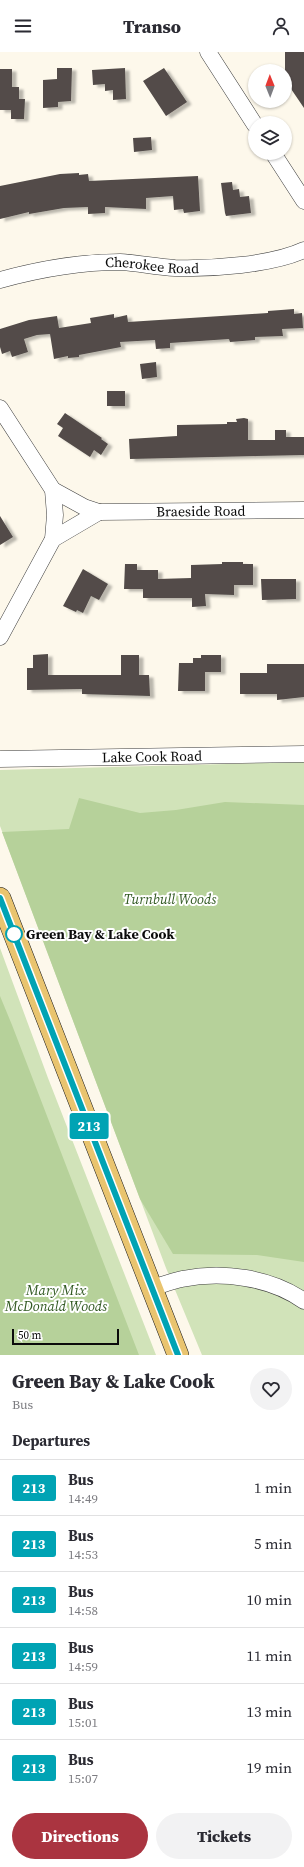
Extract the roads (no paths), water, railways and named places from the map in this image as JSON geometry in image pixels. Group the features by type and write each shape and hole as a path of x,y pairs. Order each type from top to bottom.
{"main road":[{"path":"0,898 178,1355"}],"street":[{"path":"208,52 249,116"},
{"path":"278,160 304,201"},
{"name":"Cherokee Road","path":"0,280 40,269 80,263 121,262 174,268 231,266 280,258 304,250"},
{"path":"0,408 52,490 55,515 53,539 0,637"},
{"name":"Braeside Road","path":"52,490 84,507 99,512 304,510"},
{"name":"Braeside Road","path":"53,539 99,512"},
{"name":"Lake Cook Road","path":"0,759 304,754"},
{"path":"152,1288 180,1279 199,1276 226,1276 259,1281 278,1287 304,1300"}],"place":[{"name":"Green Bay & Lake Cook","path":"14,934"}],"park label":[{"name":"Turnbull Woods","path":"170,899"},
{"name":"Mary Mix McDonald Woods","path":"56,1298"}]}
